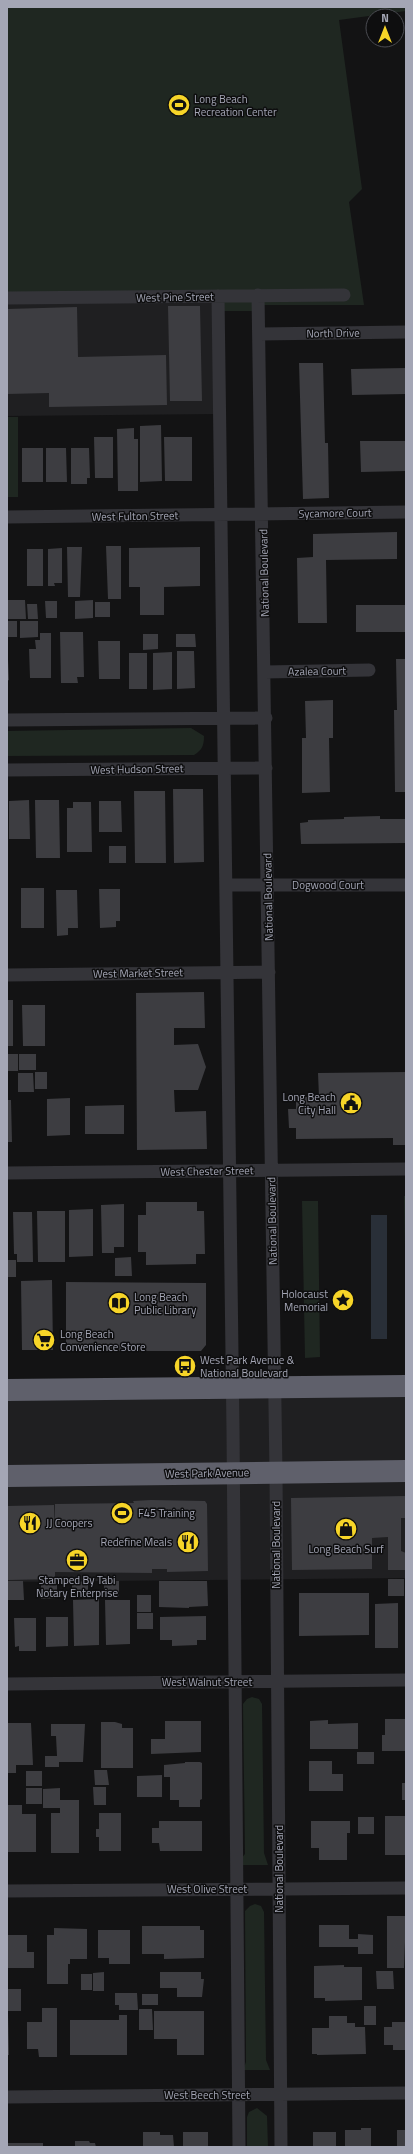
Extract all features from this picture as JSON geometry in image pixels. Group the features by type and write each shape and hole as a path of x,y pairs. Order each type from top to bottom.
{"highway":[{"path":"7,1390 406,1386"},
{"name":"West Park Avenue","path":"7,1476 406,1470"}],"street":[{"name":"National Boulevard","path":"258,295 263,514 276,1472 281,2147"},
{"name":"West Pine Street","path":"7,298 344,295"},
{"path":"218,296 234,1473 239,2147"},
{"name":"North Drive","path":"259,334 406,332"},
{"name":"Sycamore Court","path":"263,514 406,512"},
{"name":"West Fulton Street","path":"7,517 263,514"},
{"name":"Azalea Court","path":"265,672 369,670"},
{"path":"7,720 266,718"},
{"name":"West Hudson Street","path":"7,770 266,768"},
{"name":"Dogwood Court","path":"226,885 406,885"},
{"name":"West Market Street","path":"7,975 269,972"},
{"name":"West Chester Street","path":"7,1173 406,1169"},
{"name":"West Walnut Street","path":"7,1684 406,1680"},
{"name":"West Olive Street","path":"7,1892 406,1888"},
{"name":"West Beech Street","path":"7,2097 406,2093"}],"shaded area":[{"name":"Long Beach Recreation Center","path":"7,7 406,7 405,11 405,8 365,8 365,17 339,20 362,189 349,202 364,305 259,305 259,311 217,311 217,298 7,301"},
{"path":"217,298 218,414 7,416 7,301"},
{"path":"7,417 18,417 18,497 7,497"},
{"path":"191,728 204,736 202,747 194,755 7,756 7,731"},
{"path":"404,1196 406,1196 406,1299"},
{"path":"302,1201 318,1201 320,1357 305,1358"},
{"path":"371,1215 387,1215 387,1339 371,1339"},
{"path":"7,1386 406,1386 406,1578 7,1582"},
{"path":"252,1697 259,1699 262,1704 264,1853 268,1865 240,1865 240,1860 245,1854 243,1704 247,1699"},
{"path":"255,1904 261,1906 264,1912 266,2060 270,2070 243,2070 246,2062 245,1911 250,1906"},
{"path":"257,2108 267,2116 268,2147 247,2147 247,2117 249,2112"}],"building":[{"path":"168,306 200,306 202,401 170,401"},
{"path":"77,307 78,357 166,355 167,405 49,407 49,393 7,394 7,309"},
{"path":"299,363 323,363 325,443 328,443 329,498 303,499"},
{"path":"406,368 406,394 352,395 351,369"},
{"path":"161,425 162,481 140,482 140,426"},
{"path":"134,428 134,439 138,439 138,491 118,491 117,429"},
{"path":"94,437 113,437 113,478 95,478"},
{"path":"164,437 192,437 192,481 165,481"},
{"path":"360,441 406,441 406,471 361,472"},
{"path":"22,448 43,448 43,482 22,482"},
{"path":"46,448 66,448 67,482 46,482"},
{"path":"71,448 89,448 90,478 87,478 87,484 71,484"},
{"path":"397,532 397,559 326,560 327,623 298,623 297,558 313,557 313,534"},
{"path":"106,546 121,546 121,599 108,599"},
{"path":"67,547 82,547 80,597 68,597"},
{"path":"200,547 200,586 164,587 164,615 140,615 140,587 129,587 129,548"},
{"path":"62,548 62,583 54,583 55,586 48,586 48,549"},
{"path":"27,549 43,549 43,586 27,586"},
{"path":"7,600 25,600 26,619 8,619"},
{"path":"93,600 93,618 75,619 75,601"},
{"path":"45,601 57,601 57,618 46,618"},
{"path":"95,602 110,602 110,617 95,617"},
{"path":"27,604 37,604 38,619 28,619"},
{"path":"356,605 406,605 406,632 356,632"},
{"path":"7,621 17,621 17,637 7,637"},
{"path":"20,621 38,621 38,637 20,638"},
{"path":"60,632 83,632 84,677 77,677 78,683 61,683"},
{"path":"40,633 51,633 51,678 30,678 29,649 36,649 35,640 40,640"},
{"path":"143,634 158,634 158,649 143,650"},
{"path":"176,634 195,634 196,647 176,647"},
{"path":"98,641 120,641 120,679 99,679"},
{"path":"177,651 194,651 195,688 177,689"},
{"path":"172,652 172,689 153,690 153,653"},
{"path":"129,653 147,653 147,689 129,689"},
{"path":"7,659 9,680 7,681"},
{"path":"396,659 406,659 406,792 395,792 394,710 397,710"},
{"path":"333,700 333,738 329,738 330,792 302,793 302,738 306,738 305,701"},
{"path":"173,789 203,789 204,862 174,863"},
{"path":"134,791 165,791 166,863 135,863"},
{"path":"29,800 30,839 9,839 9,801"},
{"path":"35,800 59,800 60,858 36,858"},
{"path":"99,801 121,801 122,832 99,832"},
{"path":"73,802 91,802 92,852 67,852 67,808 73,808"},
{"path":"380,816 380,819 406,819 406,843 301,844 300,823 308,822 308,820"},
{"path":"109,846 126,846 126,863 109,863"},
{"path":"21,888 44,888 44,928 21,928"},
{"path":"99,889 120,889 120,921 116,921 116,927 100,928"},
{"path":"56,890 77,890 78,928 68,928 68,935 57,936"},
{"path":"204,992 205,1028 174,1028 174,1045 198,1044 206,1067 198,1090 174,1090 175,1112 206,1111 207,1149 137,1150 136,993"},
{"path":"7,1000 13,1000 13,1046 7,1046"},
{"path":"22,1005 45,1005 45,1046 23,1046"},
{"path":"7,1054 18,1054 18,1071 7,1071"},
{"path":"19,1054 36,1054 36,1070 19,1070"},
{"path":"35,1072 47,1072 47,1089 35,1089"},
{"name":"Long Beach City Hall","path":"406,1072 406,1145 393,1145 393,1138 296,1139 296,1128 289,1128 288,1109 296,1109 296,1097 319,1097 318,1073"},
{"path":"18,1073 33,1073 34,1092 18,1092"},
{"path":"70,1098 70,1135 47,1136 47,1099"},
{"path":"7,1100 11,1100 12,1142 7,1142"},
{"path":"124,1105 124,1134 85,1134 85,1106"},
{"path":"146,1202 197,1202 197,1211 204,1211 205,1254 196,1254 196,1264 146,1265 146,1252 138,1252 138,1215 146,1215"},
{"path":"124,1204 124,1247 114,1247 114,1253 102,1253 101,1205"},
{"path":"93,1209 93,1256 69,1257 69,1210"},
{"path":"37,1211 65,1211 65,1262 38,1262"},
{"path":"13,1212 32,1212 33,1262 17,1262 17,1254 14,1254"},
{"path":"131,1257 132,1276 115,1276 115,1258"},
{"path":"7,1260 16,1260 16,1277 7,1277"},
{"path":"52,1280 53,1350 22,1350 21,1281"},
{"name":"Long Beach Public Library","path":"66,1282 206,1283 206,1345 201,1351 99,1351 99,1347 66,1348"},
{"path":"406,1496 406,1518 401,1518 401,1551 406,1553 406,1570 388,1570 388,1537 372,1538 372,1569 292,1570 291,1498"},
{"path":"133,1501 205,1501 207,1504 208,1571 167,1572 167,1569 152,1569 152,1573 55,1572 55,1579 8,1580 7,1506 54,1505 55,1531 55,1504 134,1503"},
{"path":"388,1579 404,1579 404,1596 388,1596"},
{"path":"7,1581 23,1581 24,1600 8,1600"},
{"path":"88,1581 88,1598 72,1598 72,1582"},
{"path":"104,1581 119,1581 119,1597 104,1597"},
{"path":"159,1581 207,1581 208,1606 189,1608 159,1607"},
{"path":"41,1582 57,1582 57,1598 41,1599"},
{"path":"299,1593 369,1593 369,1635 299,1636"},
{"path":"137,1595 151,1595 151,1612 137,1612"},
{"path":"99,1599 99,1645 74,1646 73,1600"},
{"path":"105,1600 130,1600 130,1644 106,1645"},
{"path":"398,1603 398,1648 375,1648 375,1604"},
{"path":"137,1613 153,1613 153,1629 137,1629"},
{"path":"206,1616 206,1640 197,1640 197,1645 172,1646 172,1640 160,1640 160,1617"},
{"path":"46,1617 68,1617 68,1646 46,1647"},
{"path":"14,1618 36,1618 36,1651 19,1651 19,1646 15,1647"},
{"path":"385,1719 406,1719 406,1751 382,1751 382,1735 385,1735"},
{"path":"328,1720 328,1724 358,1723 358,1749 310,1749 310,1721"},
{"path":"165,1721 201,1721 201,1752 151,1754 151,1739 165,1739"},
{"path":"101,1722 115,1722 122,1724 122,1728 133,1728 133,1768 101,1768"},
{"path":"7,1723 31,1723 33,1765 16,1765 16,1773 7,1773"},
{"path":"51,1724 85,1724 83,1762 59,1762 59,1767 45,1767 45,1756 57,1756 56,1736 51,1736"},
{"path":"357,1752 374,1752 374,1764 357,1764"},
{"path":"309,1761 332,1761 332,1774 343,1774 343,1791 309,1791"},
{"path":"185,1762 202,1763 202,1799 200,1800 200,1807 179,1807 179,1800 170,1800 170,1777 164,1777 164,1765"},
{"path":"94,1770 107,1770 109,1785 95,1785"},
{"path":"26,1771 42,1771 42,1786 26,1786"},
{"path":"162,1775 162,1797 137,1797 137,1776"},
{"path":"402,1783 406,1783 406,1800 402,1800"},
{"path":"93,1787 106,1787 106,1805 94,1805"},
{"path":"26,1788 42,1788 42,1804 26,1804"},
{"path":"60,1788 60,1808 43,1808 43,1789"},
{"path":"60,1800 79,1800 79,1853 51,1853 51,1813 60,1813"},
{"path":"7,1805 22,1805 22,1814 36,1814 36,1852 7,1852"},
{"path":"99,1813 121,1813 121,1851 99,1851 99,1837 96,1837 96,1829 99,1829"},
{"path":"385,1816 406,1816 406,1855 385,1855"},
{"path":"358,1817 374,1817 374,1834 358,1834"},
{"path":"159,1821 202,1821 202,1851 160,1851 159,1843 152,1843 152,1828 159,1828"},
{"path":"311,1821 350,1821 350,1833 347,1833 347,1860 319,1860 319,1848 311,1848"},
{"path":"387,1916 406,1916 404,1968 387,1968"},
{"path":"319,1925 349,1925 349,1939 358,1939 358,1934 373,1935 373,1954 358,1954 358,1947 319,1947"},
{"path":"142,1926 200,1926 200,1930 204,1930 204,1958 164,1959 164,1954 142,1954"},
{"path":"54,1928 87,1929 87,1959 70,1959 70,1964 68,1964 68,1984 47,1984 47,1935 54,1935"},
{"path":"98,1930 130,1930 130,1964 109,1964 109,1958 98,1958"},
{"path":"7,1935 27,1935 27,1952 34,1952 34,1968 7,1968"},
{"path":"344,1965 344,1967 362,1967 362,2000 325,2001 325,1998 314,1998 314,1966"},
{"path":"376,1971 393,1971 394,1989 377,1989"},
{"path":"104,1972 104,1991 93,1991 93,1973"},
{"path":"160,1972 201,1972 201,1979 204,1979 202,1997 177,1997 177,1988 160,1988"},
{"path":"81,1974 92,1974 92,1990 81,1990"},
{"path":"7,1989 21,1989 21,2011 7,2011"},
{"path":"115,1993 137,1993 138,2010 119,2010 119,2005 115,2005"},
{"path":"142,1994 158,1994 158,2005 142,2005"},
{"path":"364,2006 376,2006 376,2025 364,2025"},
{"path":"42,2008 57,2008 57,2057 39,2057 38,2049 27,2049 27,2022 42,2022"},
{"path":"139,2009 152,2009 153,2030 139,2030"},
{"path":"154,2011 204,2011 204,2055 177,2055 177,2039 154,2039"},
{"path":"8,2013 9,2055 7,2055"},
{"path":"119,2015 127,2015 127,2055 70,2055 70,2020 119,2020"},
{"path":"329,2016 347,2016 347,2023 355,2023 355,2027 365,2027 366,2054 312,2054 312,2028 329,2028"},
{"path":"392,2022 406,2022 406,2050 393,2050 393,2045 384,2045 384,2027 392,2027"},
{"path":"361,2128 371,2128 371,2147 345,2147 345,2130 361,2130"},
{"path":"397,2130 406,2130 406,2147 397,2146"},
{"path":"143,2132 160,2132 160,2135 173,2135 174,2147 143,2147"},
{"path":"183,2132 208,2132 208,2147 183,2147"},
{"path":"313,2132 336,2132 336,2147 313,2147"},
{"path":"75,2141 89,2141 90,2143 95,2143 96,2147 75,2147"},
{"path":"7,2143 43,2143 43,2147 7,2147"}],"place":[{"name":"Long Beach Recreation Center","path":"179,105"},
{"name":"Long Beach City Hall","path":"351,1103"},
{"name":"Holocaust Memorial","path":"343,1300"},
{"name":"Long Beach Public Library","path":"119,1303"},
{"name":"Long Beach Convenience Store","path":"44,1340"},
{"name":"West Park Avenue & National Boulevard","path":"185,1366"},
{"name":"F45 Training","path":"122,1513"},
{"name":"JJ Coopers","path":"30,1523"},
{"name":"Long Beach Surf","path":"346,1529"},
{"name":"Redefine Meals","path":"188,1542"},
{"name":"Stamped By Tabi Notary Enterprise","path":"77,1560"}]}
